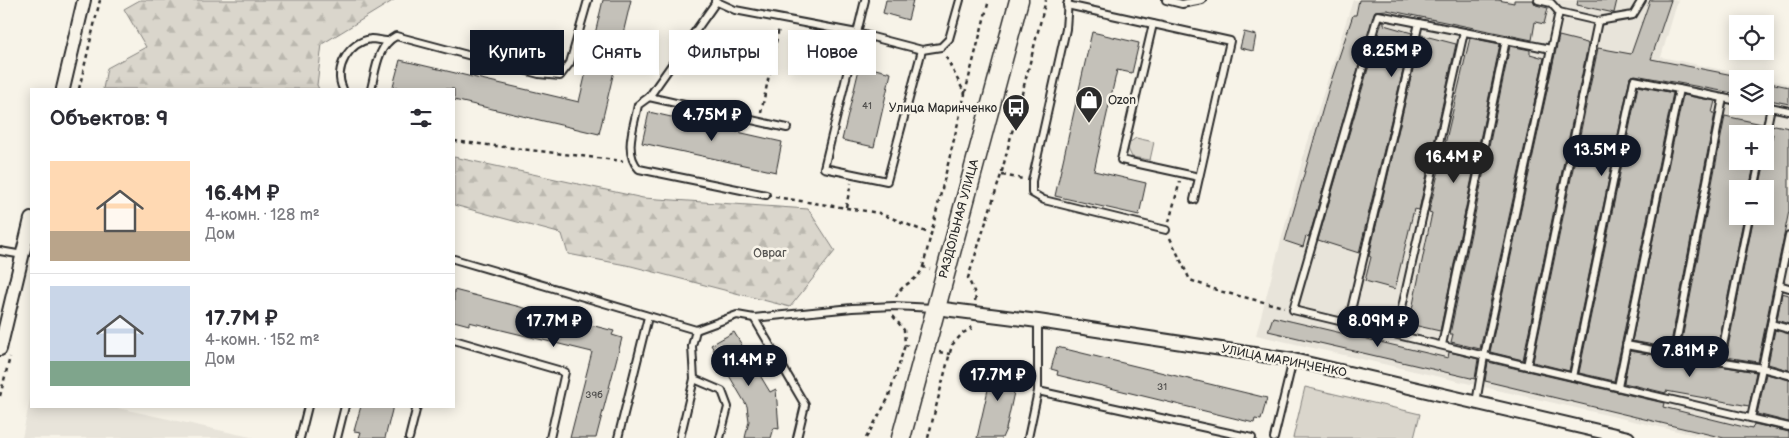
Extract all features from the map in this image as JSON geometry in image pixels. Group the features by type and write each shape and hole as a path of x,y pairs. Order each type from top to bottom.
{"main road":[{"name":"РАЗДОЛЬНАЯ УЛИЦА","path":"901,438 1019,0"}],"street":[{"path":"63,88 84,0"},
{"path":"0,349 30,223"},
{"name":"УЛИЦА МАРИНЧЕНКО","path":"936,308 1038,321 1293,360 1628,438"}],"lane":[{"path":"371,88 382,49 387,41 396,36 539,74 560,76 570,63 588,0"},
{"path":"858,30 865,0"},
{"path":"876,38 922,50 941,47 949,39 960,0"},
{"path":"1166,0 1182,4 1202,0"},
{"path":"1538,0 1550,3 1559,12 1598,21 1633,15 1642,0"},
{"path":"766,195 639,169 632,162 630,150 638,105 649,97 715,1 735,10 841,30"},
{"path":"1166,230 1044,200 1032,193 1032,181 1066,29 1068,3 1230,42 1194,200"},
{"path":"1476,403 1484,356 1559,12"},
{"path":"1551,49 1378,16 1293,310 1789,427"},
{"path":"1527,366 1598,21"},
{"path":"1348,323 1419,23"},
{"path":"1153,24 1121,160 1199,177"},
{"path":"1396,334 1464,32"},
{"path":"343,88 340,81 340,70 347,52 357,44 372,39 387,41"},
{"path":"1442,345 1506,40"},
{"path":"847,75 824,168 887,181 922,50"},
{"path":"1573,377 1634,80 1729,99"},
{"path":"1618,387 1679,89"},
{"path":"649,97 787,128"},
{"path":"1674,354 1723,98"},
{"path":"1774,108 1789,111"},
{"path":"1720,361 1747,225"},
{"path":"1750,418 1789,236"},
{"path":"0,251 22,256"},
{"path":"455,259 696,330 737,316 754,318 894,306 936,308"},
{"path":"1779,285 1789,288"},
{"path":"618,438 648,317"},
{"path":"754,318 805,405 797,438"},
{"path":"1028,438 1038,391 1038,321"},
{"path":"1771,324 1789,329"},
{"path":"680,438 694,379 692,346 696,330"},
{"path":"455,340 565,372 550,438"},
{"path":"1626,345 1762,368 1789,375"},
{"path":"1274,438 1293,360"},
{"path":"694,379 722,391 728,407 720,438"},
{"path":"1038,391 1252,438"},
{"path":"300,438 308,408"},
{"path":"337,438 344,408"},
{"path":"409,438 416,408"}],"path":[{"path":"78,88 100,0"},
{"path":"923,267 989,0"},
{"path":"968,278 1001,175 1046,0"},
{"path":"759,122 781,19"},
{"path":"941,47 965,94"},
{"path":"455,141 632,162"},
{"path":"846,207 853,174"},
{"path":"1001,175 1032,181"},
{"path":"1178,186 1166,230 1190,280 1219,291 1293,310"},
{"path":"766,195 880,212 931,234"},
{"path":"866,438 888,399 904,345 904,330 892,315 898,292"},
{"path":"904,345 950,354 928,438"}],"shaded area":[{"path":"1353,0 1678,0 1661,57 1729,71 1729,115 1774,115 1774,81 1789,84 1789,438 1708,438 1256,335 1304,154"},
{"path":"30,400 30,408 118,408 255,438 22,438"}],"green space":[{"path":"140,0 394,0 322,44 317,85 318,88 103,88 107,68 146,47 124,9"},
{"path":"1136,138 1154,142 1150,160 1132,157 1126,145"},
{"name":"Овраг","path":"455,157 643,198 808,209 835,251 790,307 631,266 568,254 562,234 455,205"},
{"path":"1305,387 1420,414 1414,438 1293,438"}],"building":[{"path":"603,0 631,0 624,30 596,30"},
{"path":"886,0 913,0 908,20 883,13"},
{"path":"1359,0 1498,0 1514,3 1514,0 1533,0 1536,5 1548,8 1544,24 1535,22 1532,40 1387,10 1375,11 1309,237 1306,236 1303,247 1285,241 1329,87 1353,15 1356,15"},
{"path":"1578,0 1617,0 1614,13 1577,5"},
{"path":"1650,0 1671,0 1651,59 1729,74 1729,92 1635,75 1630,77 1569,371 1533,362 1598,48 1631,54"},
{"path":"1382,21 1384,21 1384,25 1412,33 1359,253 1318,240"},
{"path":"1092,32 1139,43 1132,73 1117,70 1094,171 1146,183 1139,215 1055,196"},
{"path":"1244,32 1256,35 1253,51 1240,48"},
{"path":"1421,35 1456,44 1419,210 1414,209 1395,289 1365,281 1371,257 1369,256"},
{"path":"1559,36 1587,43 1588,45 1523,360 1490,352"},
{"path":"1470,38 1500,44 1440,331 1409,324 1432,213 1429,212"},
{"path":"1510,46 1530,50 1530,54 1544,58 1480,349 1451,342 1453,334 1450,334"},
{"path":"400,60 579,102 585,75 613,75 599,134 455,100 455,88 401,88 393,86"},
{"path":"876,69 891,73 874,147 842,140 858,75 876,75"},
{"path":"1774,84 1789,87 1789,104 1774,101"},
{"path":"1638,86 1673,93 1614,381 1579,373"},
{"path":"1683,95 1715,101 1712,113 1715,113 1670,348 1632,341"},
{"path":"649,112 782,142 776,172 642,143"},
{"path":"1725,116 1762,124 1729,125 1729,170 1753,170 1751,180 1729,180 1729,225 1742,225 1716,356 1680,350"},
{"path":"1774,125 1789,128 1789,211 1758,362 1726,357 1752,225 1774,225 1774,180 1761,180 1763,170 1774,170"},
{"path":"455,290 614,331 612,335 622,338 596,438 570,438 592,352 469,322 469,325 455,321"},
{"path":"1782,293 1789,295 1789,324 1777,320"},
{"path":"1273,317 1448,358 1449,352 1478,359 1475,379 1268,331"},
{"path":"1775,330 1789,334 1789,370 1768,364"},
{"path":"734,332 770,392 776,389 779,429 774,428 771,438 745,438 749,421 747,406 711,345"},
{"path":"1057,347 1267,398 1261,420 1255,419 1254,423 1057,375 1058,371 1051,369"},
{"path":"1630,351 1756,372 1749,406 1666,391 1666,393 1624,383"},
{"path":"1488,362 1664,403 1663,407 1752,429 1754,424 1789,432 1789,438 1724,438 1485,381"},
{"path":"994,363 1019,369 1006,429 1002,438 977,438"},
{"path":"1766,374 1789,380 1789,422 1757,414"},
{"path":"360,408 392,408 385,438 359,438 361,432 354,431"}],"place":[{"name":"Ozon","path":"1089,124"},
{"name":"Улица Маринченко","path":"1016,132"}]}
